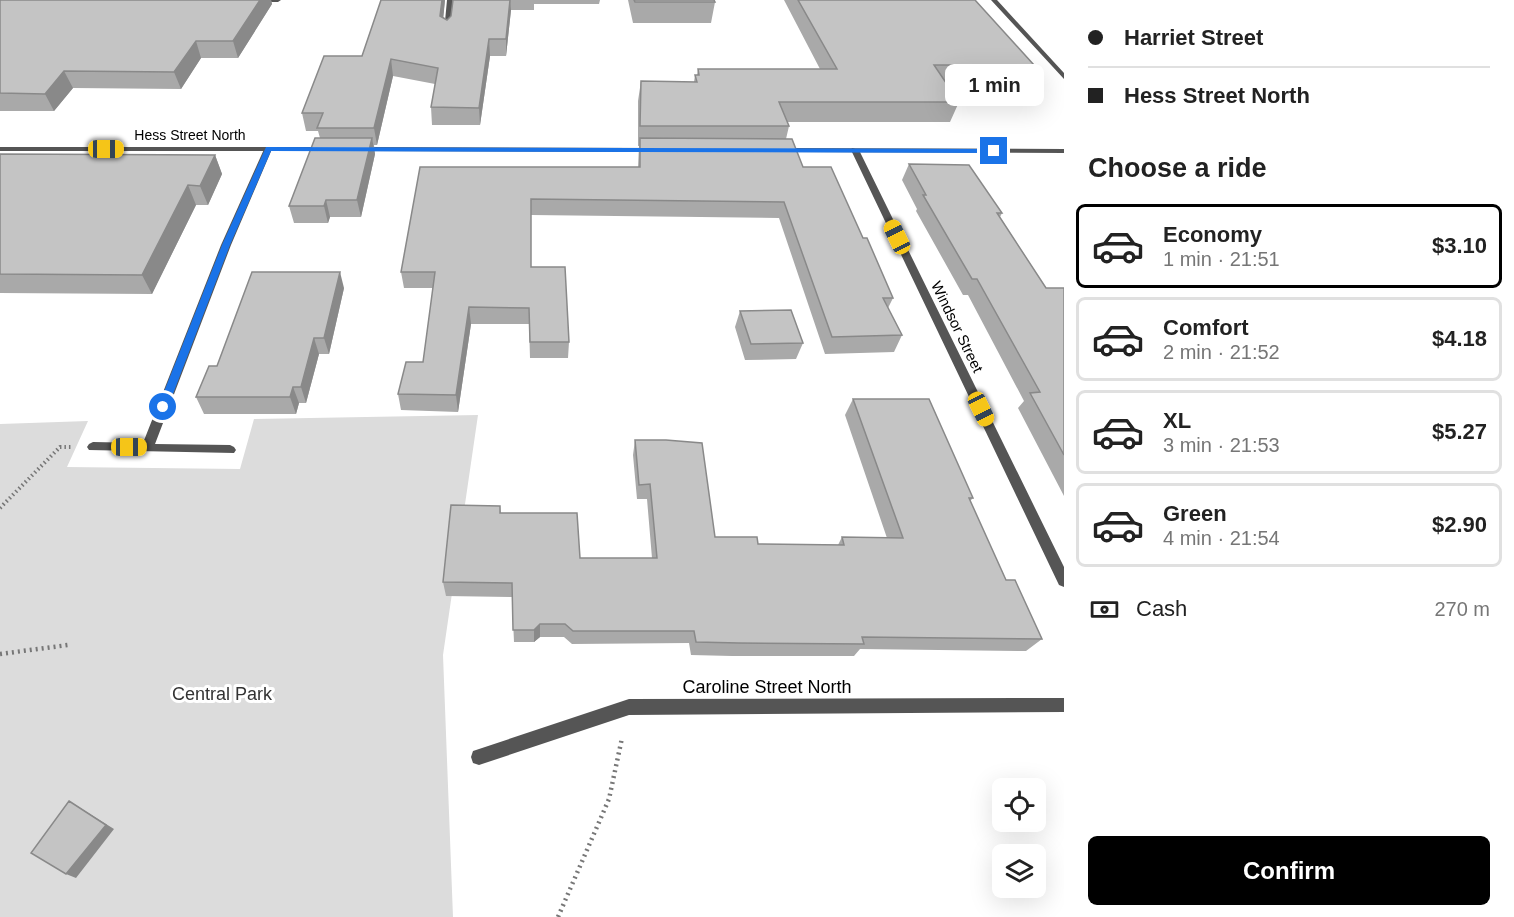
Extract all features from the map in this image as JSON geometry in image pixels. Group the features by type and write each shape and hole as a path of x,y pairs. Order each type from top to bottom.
{"street":[{"path":"253,0 278,0"},
{"path":"447,32 450,0"},
{"path":"994,0 1064,76"},
{"name":"Hess Street North","path":"0,149 340,149"},
{"path":"147,447 226,245 268,149"},
{"path":"352,149 664,150"},
{"path":"771,150 1064,151"},
{"name":"Windsor Street","path":"855,150 1064,581"},
{"path":"93,447 230,450"},
{"name":"Caroline Street North","path":"479,758 629,707 1064,705"}],"path":[{"path":"0,508 60,447"},
{"path":"0,654 68,645"},
{"path":"558,917 609,799 629,707"}],"green space":[{"name":"Central Park","path":"478,415 443,655 453,917 0,917 0,424 88,421 67,467 240,469 254,419"}],"building":[{"path":"0,0 260,0 233,41 196,41 174,72 64,71 45,94 0,93"},
{"path":"381,0 442,0 440,16 447,20 451,16 453,0 510,0 506,39 489,39 479,108 431,107 438,68 391,59 374,128 317,128 323,113 302,113 324,56 362,56"},
{"path":"634,0 714,0 715,2 635,2"},
{"path":"798,0 975,0 1034,65 934,65 959,102 779,102 789,126 640,126 641,81 697,82 695,75 699,75 698,69 837,69"},
{"path":"315,138 372,138 357,200 326,200 324,206 289,206"},
{"path":"640,138 792,139 803,167 831,167 863,238 867,238 893,298 883,298 902,335 832,337 784,202 531,199 531,267 565,267 569,342 530,342 529,308 469,307 456,395 398,394 406,362 423,362 435,272 401,272 420,167 640,167"},
{"path":"0,154 215,155 200,186 188,185 142,275 0,274"},
{"path":"909,164 969,165 1002,213 997,213 1046,288 1064,288 1064,455 1030,393 1040,392 977,279 972,279 923,195 926,195"},
{"path":"252,272 340,272 324,338 314,338 301,387 293,387 290,397 196,397 209,366 217,366"},
{"path":"791,310 803,343 751,344 740,311"},
{"path":"853,399 929,399 973,498 969,498 1006,580 1015,580 1042,639 862,637 864,644 739,643 696,642 694,631 573,631 565,624 540,624 534,630 513,630 512,583 443,582 451,505 500,506 500,513 577,513 580,558 657,558 650,484 639,485 635,440 702,443 715,537 757,537 758,544 844,545 842,537 903,538"},
{"path":"69,801 106,825 66,874 31,853"}],"route":[{"path":"163,407 226,245 268,149 994,151"}]}
